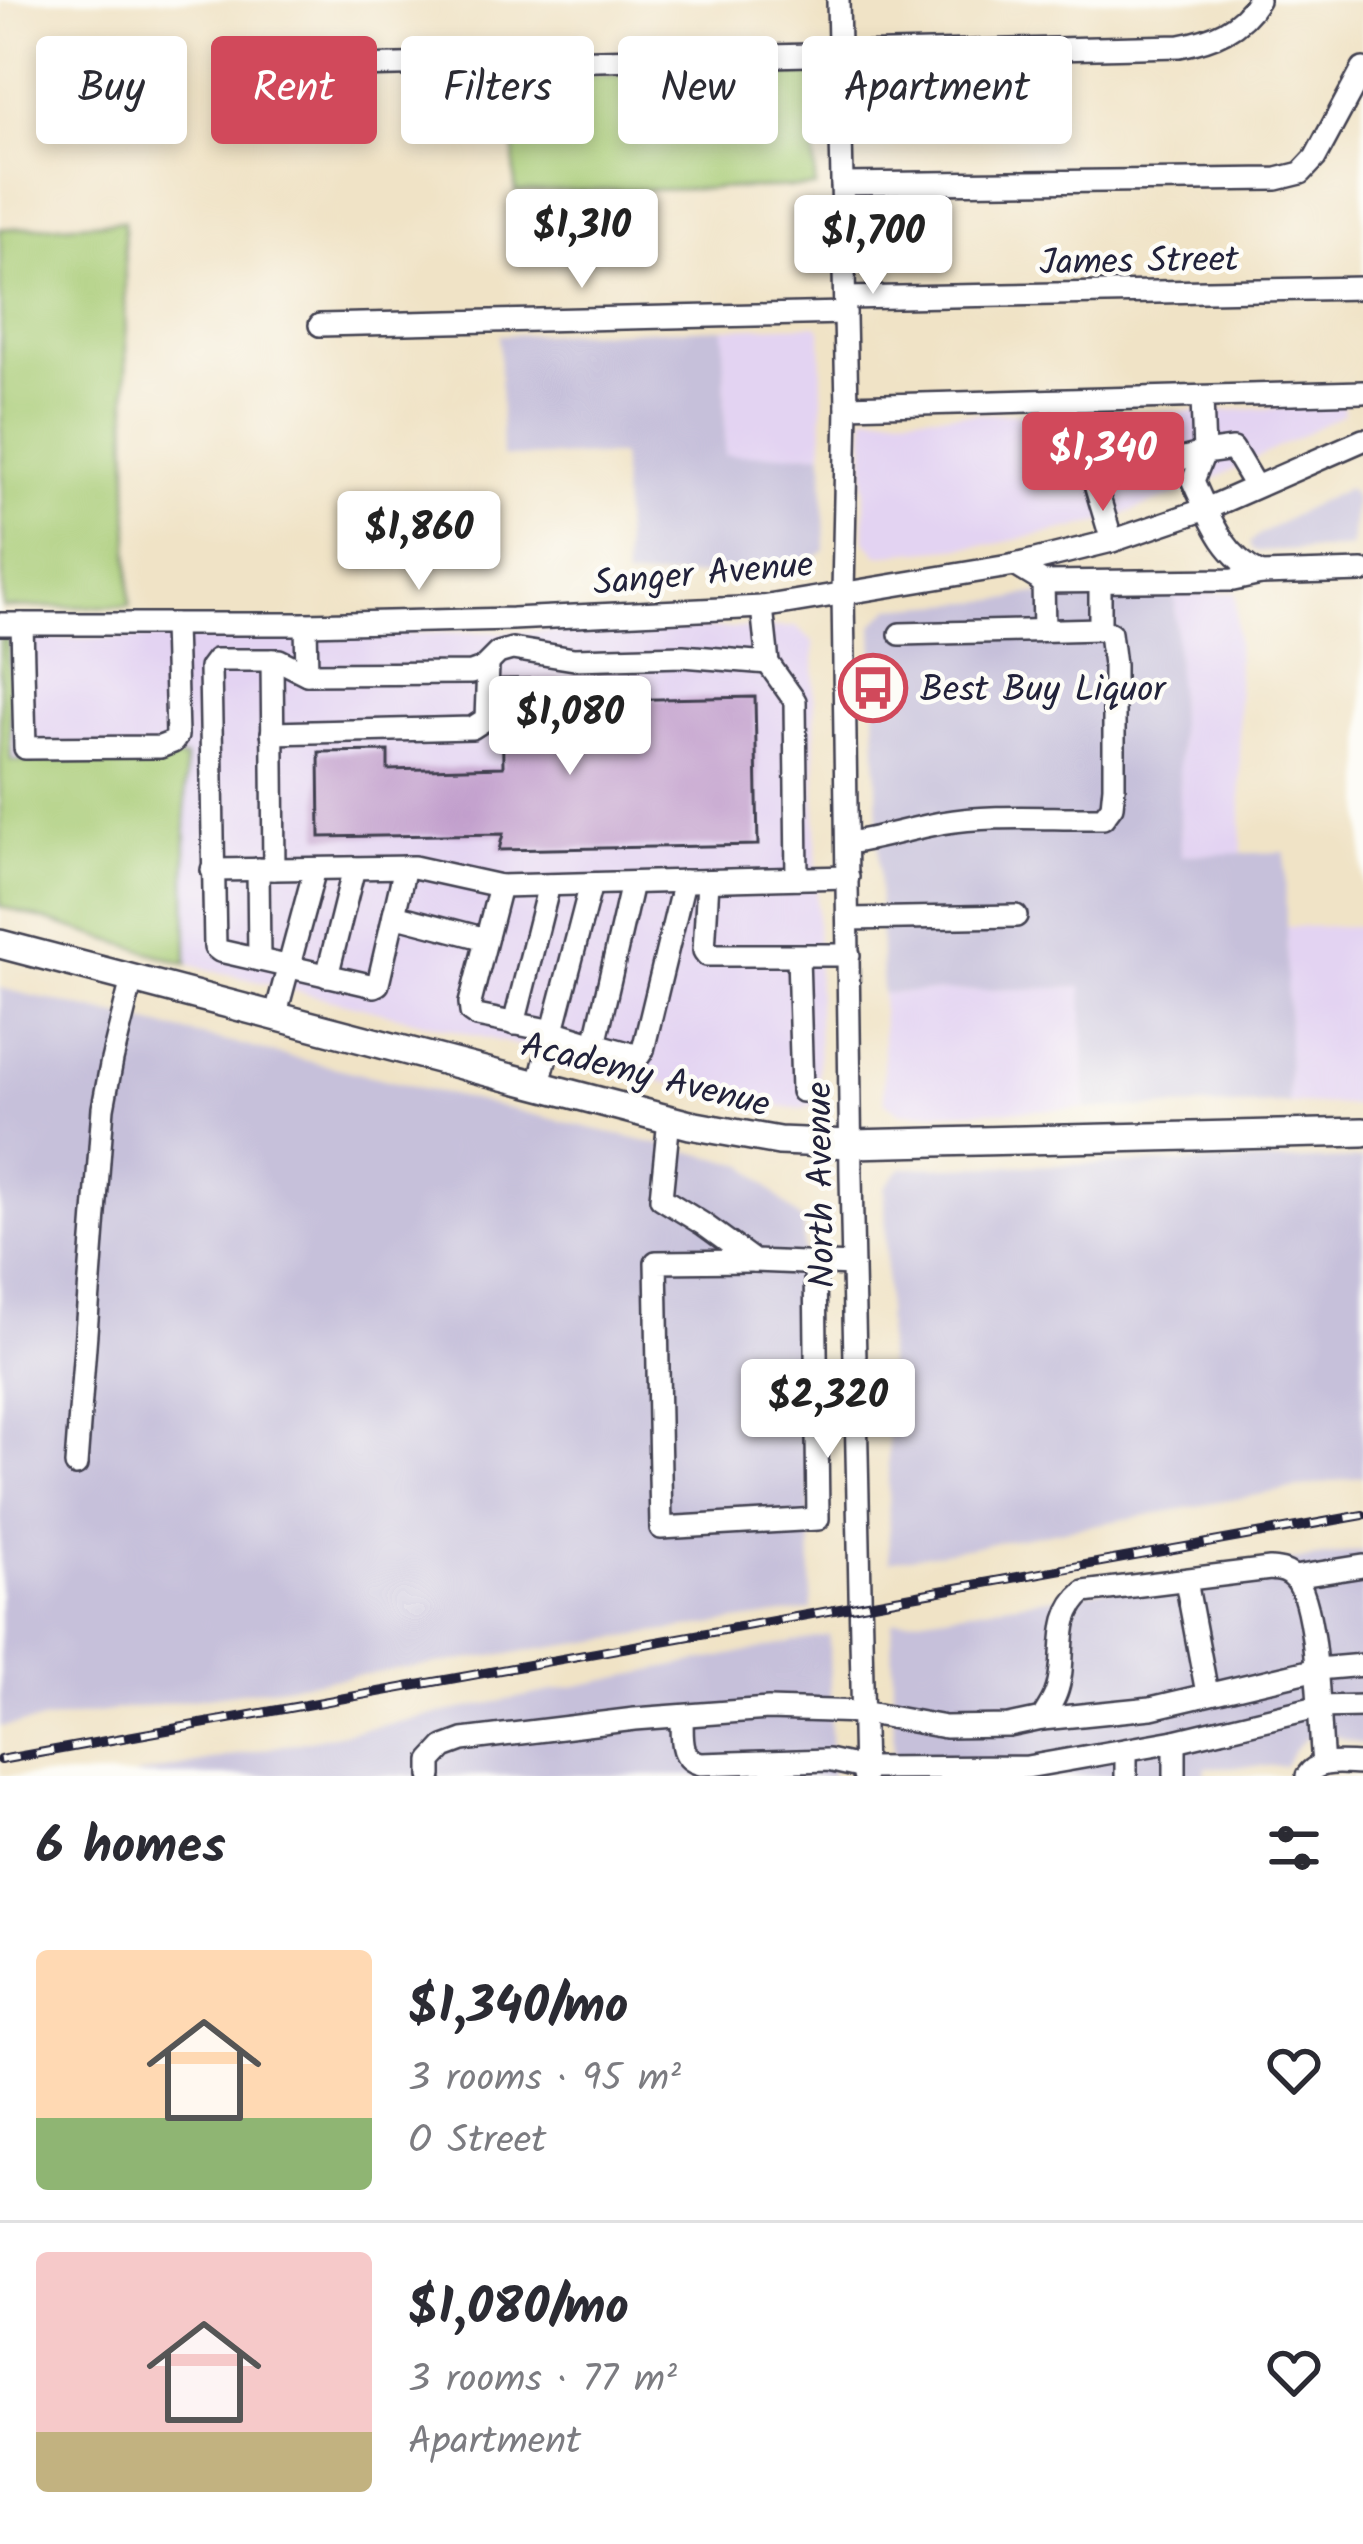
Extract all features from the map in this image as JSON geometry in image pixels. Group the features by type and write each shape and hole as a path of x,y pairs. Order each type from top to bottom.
{"main road":[{"name":"Academy Avenue","path":"0,944 731,1135 779,1142 1363,1132"}],"street":[{"name":"North Avenue","path":"838,0 839,36"},
{"path":"1072,49 1180,46 1210,40 1237,25 1258,0"},
{"path":"377,65 802,55"},
{"path":"842,184 1277,179 1301,173 1315,158 1363,69"},
{"name":"North Avenue","path":"841,144 847,406 843,592 864,1772"},
{"name":"James Street","path":"320,325 1363,288"},
{"path":"847,406 1363,392"},
{"path":"1202,398 1204,453 1193,481 1232,555 1261,574"},
{"name":"Sanger Avenue","path":"11,624 306,624 763,607 1015,565 1112,541 1206,508 1363,440"},
{"path":"1112,541 1094,481 1233,448 1255,486"},
{"path":"1015,565 1043,582 1233,580 1261,574 1363,572"},
{"path":"1043,582 1044,630"},
{"path":"1100,583 1100,629"},
{"path":"763,607 768,663 795,701 797,878"},
{"path":"512,619 512,649"},
{"path":"11,624 25,748 160,747 173,742 174,624"},
{"path":"306,624 307,674"},
{"path":"848,843 983,819 1102,818 1112,806 1110,633 1100,629 900,634"},
{"path":"405,867 374,986 215,947 210,668 217,660 272,660 307,674 471,673 498,653 512,649 574,659 683,656 768,663"},
{"path":"260,960 272,660"},
{"path":"272,733 472,728 486,719 488,664"},
{"path":"212,870 405,867 500,886 848,877"},
{"path":"326,976 353,868"},
{"path":"274,1017 315,869"},
{"path":"708,880 707,955 849,955"},
{"path":"500,886 471,1012 639,1056 684,881"},
{"path":"595,1044 632,883"},
{"path":"539,1084 591,884"},
{"path":"514,1024 549,885"},
{"path":"394,915 486,939"},
{"path":"849,920 1016,916"},
{"path":"798,956 802,1091"},
{"path":"76,1465 103,1108 132,980"},
{"path":"669,1119 661,1198 754,1261"},
{"path":"853,1265 656,1262 661,1528 857,1520"},
{"path":"815,1264 818,1519"},
{"path":"816,1328 854,1327"},
{"path":"817,1419 856,1416"},
{"path":"1294,1577 1363,1566"},
{"path":"1042,1719 1058,1690 1066,1616 1084,1592 1282,1570 1304,1592 1317,1669 1314,1769 1363,1764"},
{"path":"1186,1581 1207,1693"},
{"path":"431,1776 431,1761 444,1747 463,1740 768,1709 862,1712 945,1726 1009,1726 1151,1708 1317,1669 1363,1665"},
{"path":"682,1716 684,1754 691,1762 828,1760 864,1772 1027,1772 1077,1767 1126,1750 1317,1707 1363,1706"},
{"path":"1175,1741 1175,1776"},
{"path":"1126,1750 1126,1776"}],"shaded area":[{"path":"816,325 821,329 823,453 725,456 724,328"},
{"path":"724,328 725,455 823,453 825,550 796,571 625,579 621,455 502,457 499,335"},
{"path":"1343,405 1344,414 1215,479 1107,521 996,544 878,555 865,540 865,415"},
{"path":"1348,488 1355,501 1351,548 1253,550 1250,543 1255,538"},
{"path":"1236,592 1242,854 1181,855 1175,594"},
{"path":"1028,594 1175,594 1181,855 1285,852 1289,1104 1086,1109 1082,987 882,993 873,625 891,608"},
{"path":"797,627 814,642 819,1093 814,1104 802,1109 741,1101 187,964 185,759 11,761 8,639"},
{"path":"1363,926 1363,1102 1289,1104 1286,927"},
{"path":"1083,987 1086,1109 900,1113 884,1101 882,993"},
{"path":"0,988 746,1165 803,1222 812,1610 0,1727"},
{"path":"1363,1159 1363,1476 889,1562 885,1187 901,1168"},
{"path":"1363,1550 1363,1745 1321,1735 1305,1739 1285,1766 1206,1767 1205,1776 894,1776 892,1622"},
{"path":"829,1635 832,1776 131,1776"}],"green space":[{"path":"778,73 802,73 802,144 815,144 815,187 515,192 514,144 594,144 594,75 618,75 618,144 778,144"},
{"path":"124,221 130,606 3,608 0,229"},
{"path":"0,639 8,639 11,761 185,758 187,964 0,906"}],"building":[{"path":"561,678 562,701 755,697 758,845 499,850 503,834 320,837 319,752 388,751 388,770 503,767 502,679"}],"railway":[{"path":"0,1760 1363,1515"}],"place":[{"name":"Best Buy Liquor","path":"873,688"}]}
